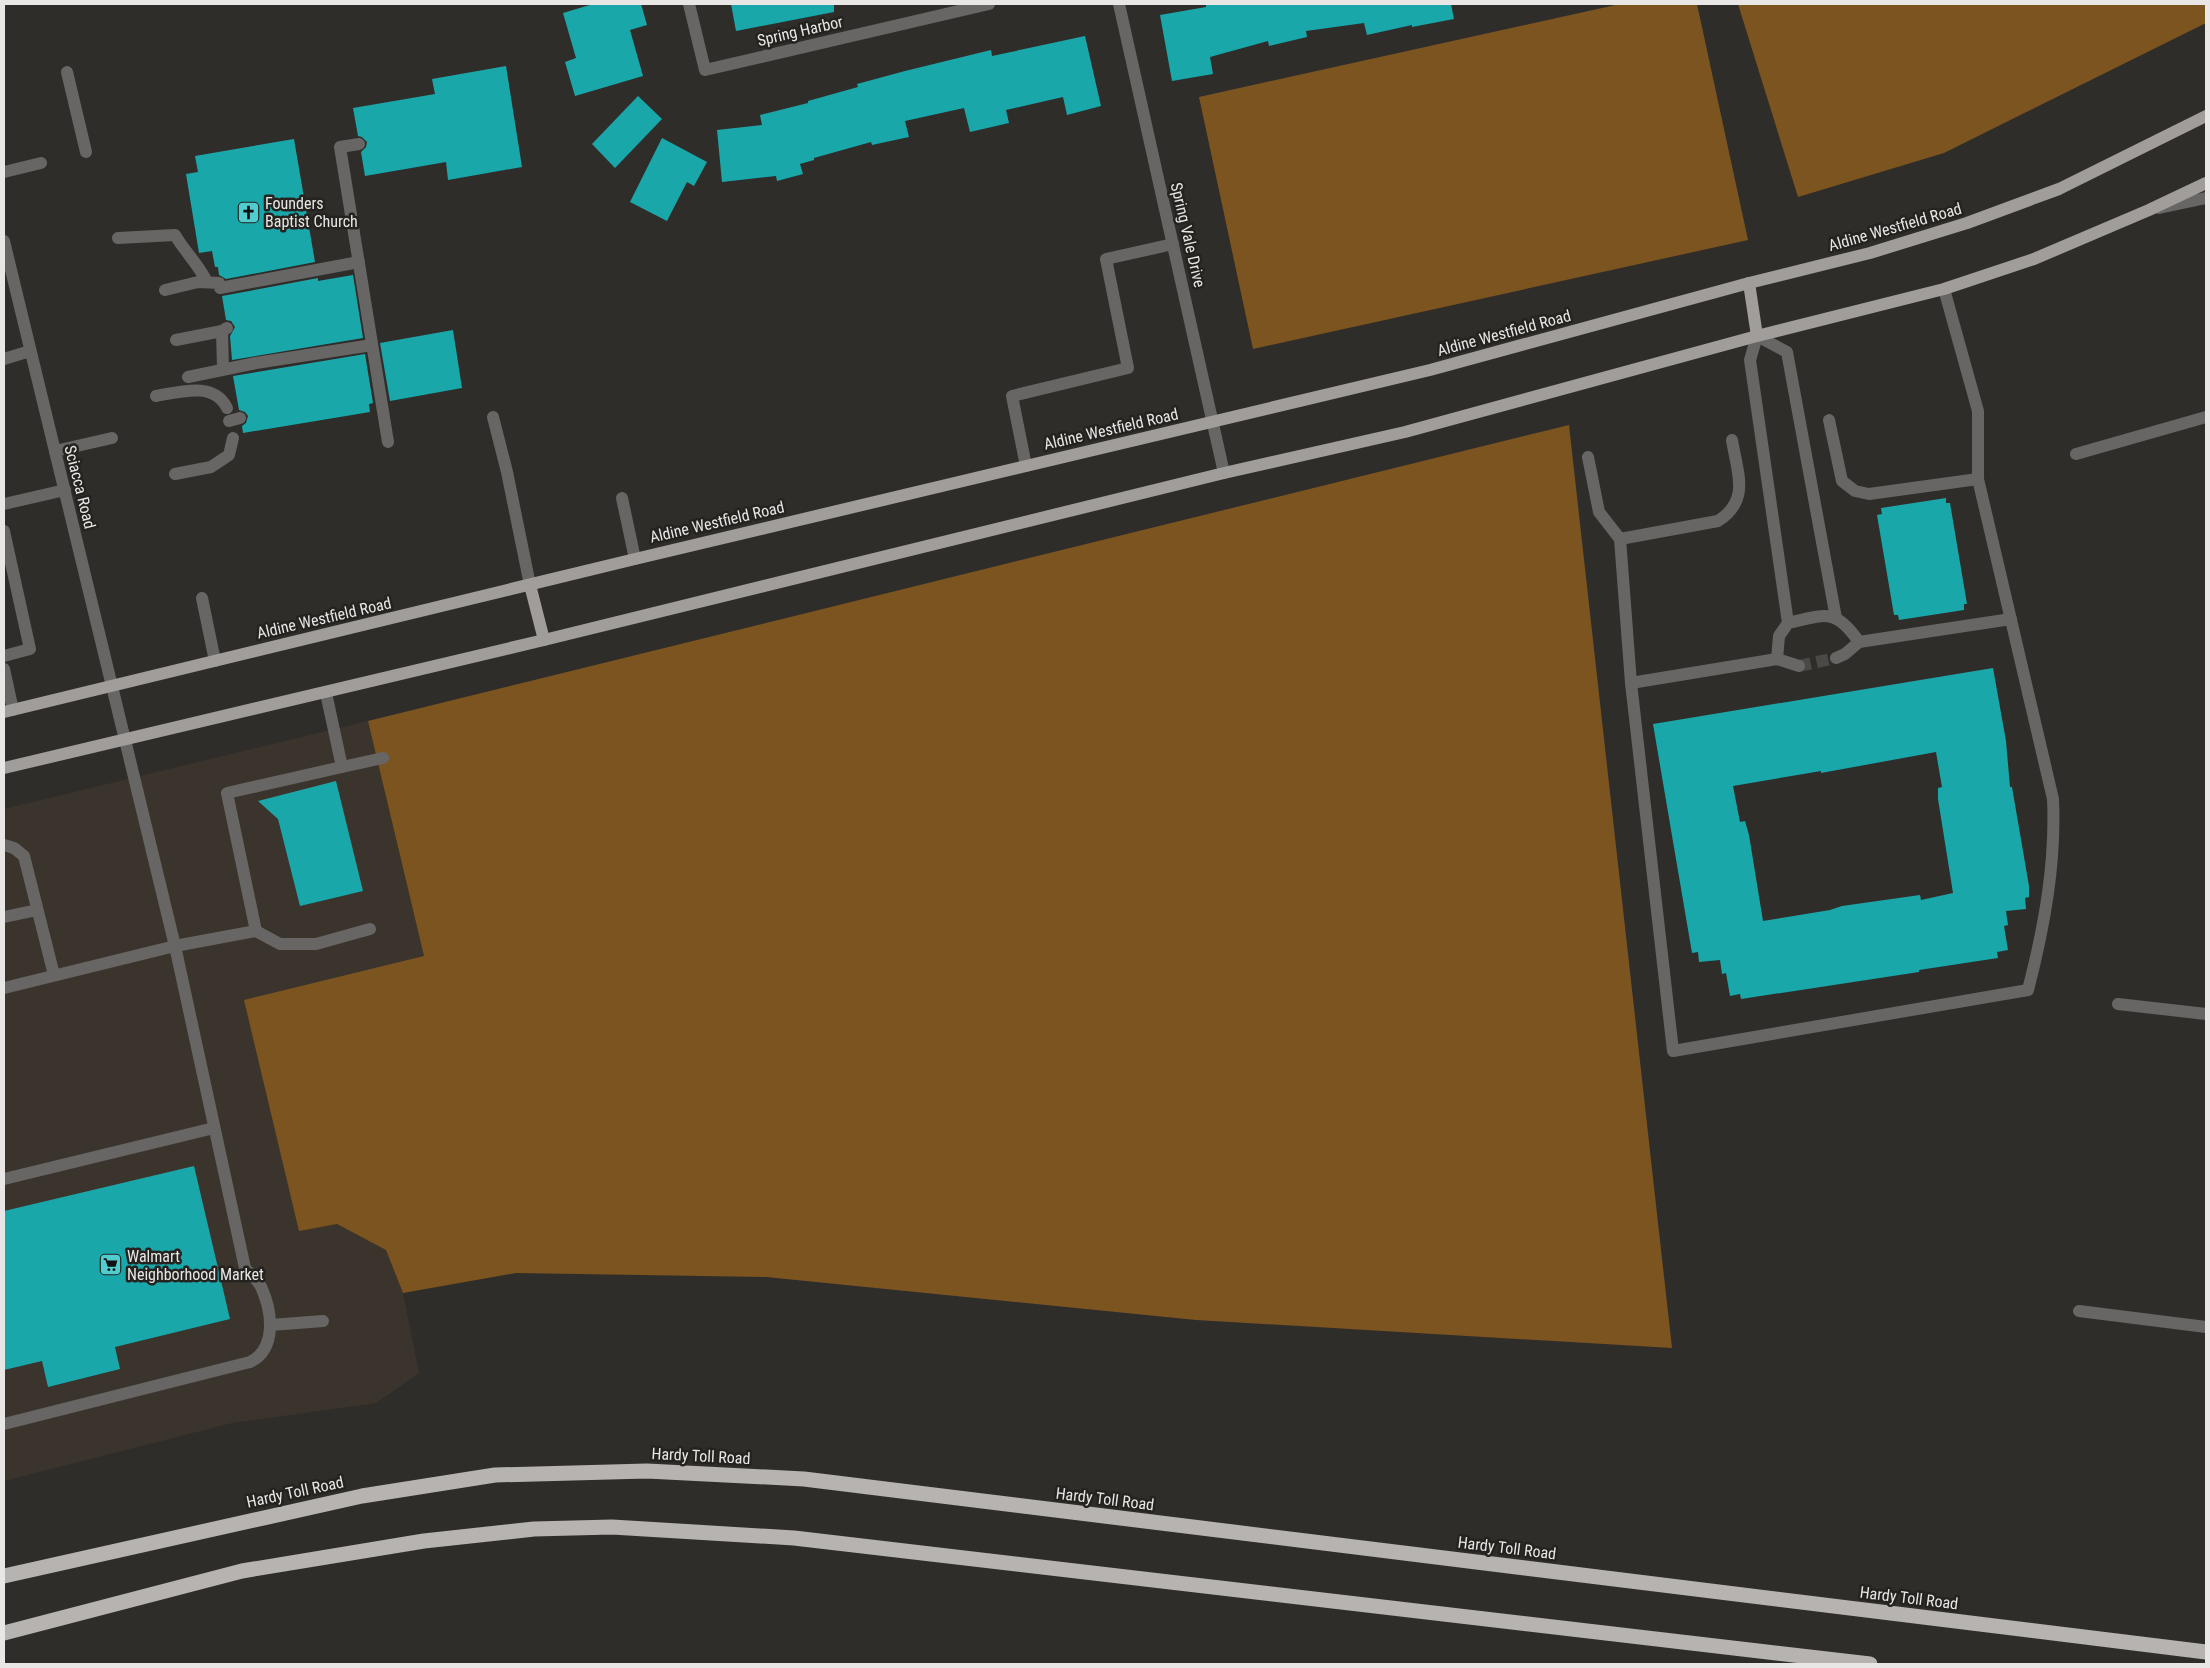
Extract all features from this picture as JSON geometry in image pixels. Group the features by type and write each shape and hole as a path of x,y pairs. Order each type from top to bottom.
{"highway":[{"name":"Hardy Toll Road","path":"4,1576 362,1496 495,1475 647,1471 804,1479 2206,1652"},
{"path":"4,1633 242,1571 424,1541 534,1529 612,1527 794,1538 1870,1664"}],"main road":[{"name":"Aldine Westfield Road","path":"8,711 635,559 1430,370 1870,253 1977,220 2059,189 2206,116"},
{"path":"4,768 326,693 1224,473 1405,432 1758,336 1944,289 2034,260 2206,183"},
{"path":"1749,284 1758,336"},
{"path":"530,585 544,640"}],"street":[{"name":"Spring Harbor","path":"689,4 705,70 972,6 989,4"},
{"name":"Spring Vale Drive","path":"1119,4 1224,473"},
{"path":"67,72 86,152"},
{"path":"360,144 340,147 388,442"},
{"path":"4,172 41,163"},
{"path":"2149,210 2206,198"},
{"path":"118,238 175,235 186,253 201,270 207,282"},
{"name":"Sciacca Road","path":"4,241 175,946 245,1268 262,1288 271,1326"},
{"path":"1026,466 1012,396 1128,368 1106,259 1173,244"},
{"path":"165,290 198,282 219,283 220,288 359,262"},
{"path":"1588,457 1599,512 1620,539 1631,683 1673,1051 2028,990 2041,942 2049,885 2055,833 2053,799 1978,479 1978,411 1944,289"},
{"path":"176,340 225,329 223,369"},
{"path":"1788,623 1750,360 1758,336 1787,352 1836,618"},
{"path":"188,377 223,369 372,345"},
{"path":"4,359 30,351"},
{"path":"156,396 200,390 213,393 223,400 227,408"},
{"path":"493,417 507,472 530,585"},
{"path":"2076,454 2206,417"},
{"path":"1829,420 1842,481 1855,491 1869,494 1978,479"},
{"path":"55,452 112,438"},
{"path":"175,474 211,467 229,455 233,438"},
{"path":"1620,539 1718,521 1727,515 1736,505 1740,491 1732,440"},
{"path":"4,504 64,490"},
{"path":"622,498 635,559"},
{"path":"4,531 30,649 4,656"},
{"path":"202,598 215,661"},
{"path":"1777,659 1779,636 1788,623 1823,615 1836,618 1848,626 1858,642"},
{"path":"1836,658 1845,654 1858,642 2011,619"},
{"path":"1631,683 1777,659 1799,666"},
{"path":"4,669 8,711"},
{"path":"326,693 342,767"},
{"path":"256,931 227,793 383,758"},
{"path":"4,845 14,848 24,856 54,976"},
{"path":"4,917 37,910"},
{"path":"4,988 175,946 256,931 280,944 316,944 370,929"},
{"path":"2118,1004 2206,1014"},
{"path":"4,1179 214,1128"},
{"path":"2079,1311 2206,1327"},
{"path":"4,1424 250,1362 258,1358 265,1350 271,1326 324,1322"}],"shaded area":[{"path":"1620,4 1697,4 1748,240 1253,349 1199,97"},
{"path":"1738,4 2206,4 2206,23 1944,153 1798,197"},
{"path":"1569,425 1672,1348 1196,1320 766,1277 516,1273 403,1293 386,1250 337,1224 299,1231 244,1000 424,956 368,721"},
{"path":"368,721 424,956 299,1230 337,1224 386,1250 403,1293 419,1373 376,1403 232,1423 4,1481 4,809"}],"building":[{"path":"593,4 641,4 647,25 630,30 643,76 575,96 565,62 576,58 563,13"},
{"path":"731,4 834,4 834,12 736,31"},
{"path":"1206,4 1451,4 1454,19 1412,27 1412,25 1367,35 1364,23 1306,31 1307,37 1269,46 1268,41 1210,57 1213,74 1172,81 1160,15 1206,7"},
{"path":"1085,36 1101,106 1067,115 1063,97 1006,110 1009,123 970,132 964,108 905,121 909,137 872,145 871,142 814,158 814,160 800,164 803,174 777,181 776,176 722,182 717,130 762,125 760,115 808,103 808,101 858,87 857,84 905,71 991,50 992,56"},
{"path":"506,66 522,167 448,180 446,162 365,176 361,152 366,147 367,142 358,136 353,108 435,94 432,79"},
{"path":"638,96 662,119 615,168 592,144"},
{"path":"662,138 707,162 694,186 687,182 667,221 630,202"},
{"name":"Founders Baptist Church","path":"294,139 315,262 226,279 219,275 218,267 215,267 212,251 199,253 186,174 198,172 195,156"},
{"path":"353,275 363,338 232,360 230,336 235,327 231,321 226,320 222,296 318,278 318,281"},
{"path":"453,330 462,388 390,401 380,343"},
{"path":"365,354 373,403 369,404 370,412 243,433 242,426 246,423 248,416 245,412 239,410 233,376"},
{"path":"1946,498 1946,503 1950,503 1967,604 1964,604 1964,610 1899,620 1898,615 1894,615 1877,515 1882,514 1881,508"},
{"path":"1993,668 2006,741 2010,787 2012,787 2029,886 2029,897 2025,898 2026,909 2006,911 2008,925 2004,926 2008,950 1997,952 1998,958 1919,970 1919,972 1741,999 1740,994 1730,996 1726,973 1722,974 1720,960 1699,962 1698,952 1692,953 1653,724","holes":["1936,752 1942,787 1938,788 1938,799 1953,893 1921,900 1920,895 1842,906 1830,910 1763,921 1749,835 1745,821 1740,822 1733,786 1821,771 1821,773"]},
{"path":"336,781 363,891 300,906 278,819 258,801"},
{"name":"Walmart Neighborhood Market","path":"194,1166 230,1319 115,1347 120,1369 48,1387 42,1361 4,1370 4,1211"}],"tunnel":[{"path":"1799,666 1836,658"}],"place":[{"name":"Founders Baptist Church","path":"249,212"},
{"name":"Walmart Neighborhood Market","path":"111,1265"}]}
